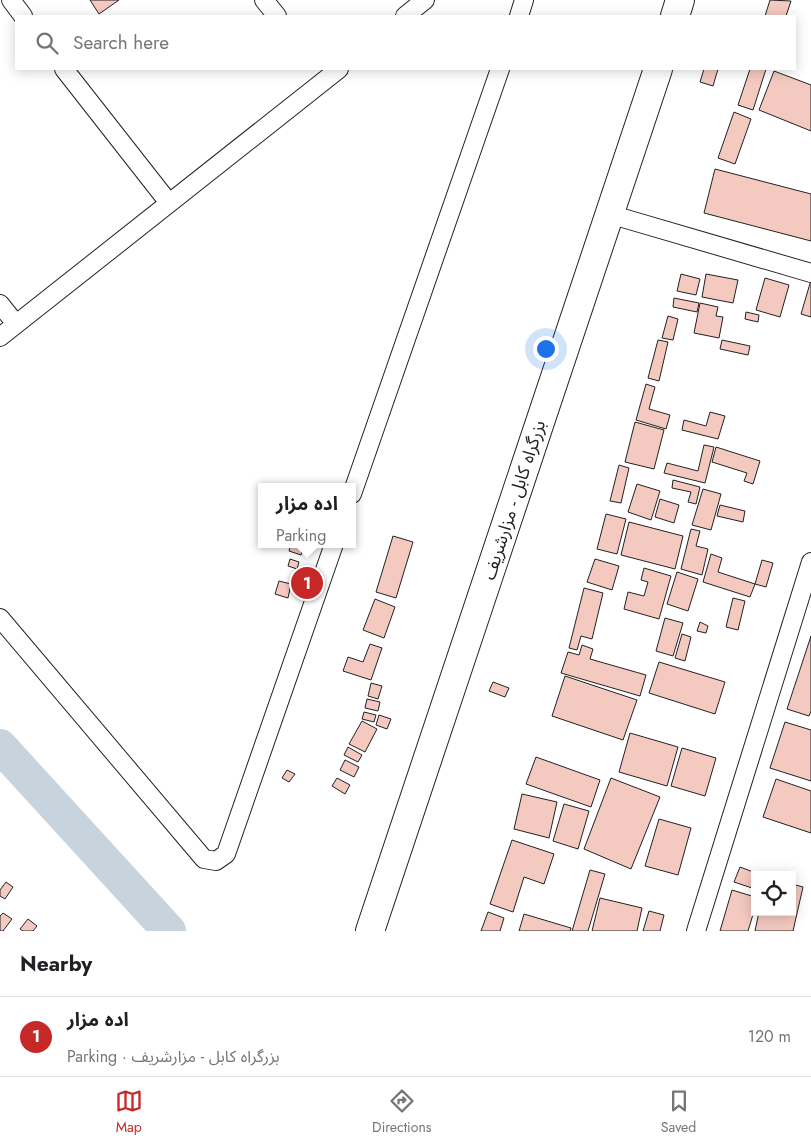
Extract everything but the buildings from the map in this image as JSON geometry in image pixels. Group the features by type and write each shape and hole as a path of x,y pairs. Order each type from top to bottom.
{"highway":[{"path":"675,15 680,0"},
{"name":"بزرگراه کابل - مزارشریف","path":"370,931 658,70"}],"street":[{"path":"11,0 22,15"},
{"path":"264,0 275,15"},
{"path":"406,15 425,0"},
{"path":"519,15 524,0"},
{"path":"65,70 169,203"},
{"path":"356,483 500,70"},
{"path":"0,337 169,203 327,72"},
{"path":"609,214 811,273"},
{"path":"0,304 16,324"},
{"path":"0,618 204,860 216,860 226,854 333,548"},
{"path":"696,931 811,562"}],"waterway":[{"path":"0,746 169,931"}],"place":[{"name":"اده مزار","path":"307,583"}]}
